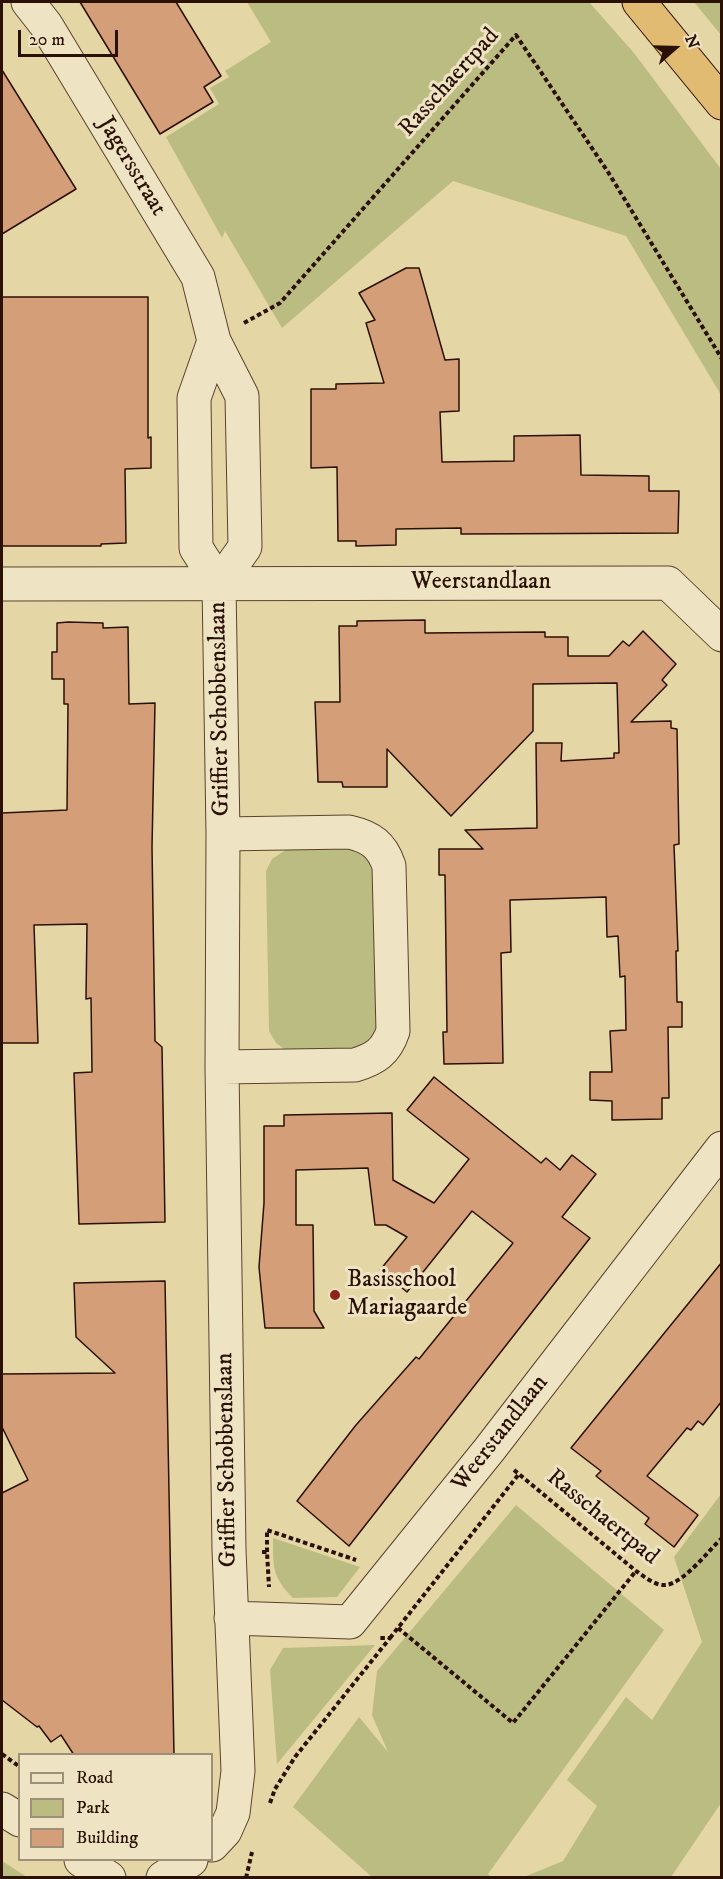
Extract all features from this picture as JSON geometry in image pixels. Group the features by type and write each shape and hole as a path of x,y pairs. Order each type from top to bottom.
{"highway":[{"path":"639,2 722,103"}],"street":[{"name":"Jagersstraat","path":"28,2 46,25 198,277 214,341"},
{"name":"Griffier Schobbenslaan","path":"214,341 242,396 243,408 245,547 219,584"},
{"name":"Griffier Schobbenslaan","path":"213,1844 225,1831 233,1813 238,1792 231,1618 222,1067 223,834 219,584 196,548 194,398 214,341"},
{"name":"Weerstandlaan","path":"2,584 668,583 722,635"},
{"name":"Griffier Schobbenslaan","path":"222,1067 355,1065 370,1061 381,1053 388,1045 393,1031 389,866 384,852 364,835 349,832 223,834"},
{"name":"Weerstandlaan","path":"231,1618 350,1622 489,1450 722,1148"},
{"path":"2,1809 18,1819"},
{"path":"83,1861 109,1878"},
{"path":"163,1878 189,1861"}],"path":[{"name":"Rasschaertpad","path":"214,341 280,303 516,35 608,172 722,359"},
{"name":"Rasschaertpad","path":"489,1450 654,1584 668,1585 689,1571 722,1538"},
{"path":"269,1807 275,1789 295,1757 519,1474"},
{"path":"267,1552 267,1530 391,1572"},
{"path":"398,1628 513,1723 636,1571"},
{"path":"378,1638 390,1638"},
{"path":"2,1754 18,1766"},
{"path":"246,1878 255,1844"}],"green space":[{"path":"247,2 589,2 634,53 721,169 721,395 626,236 453,181 282,328 225,231 222,238 166,137 219,104 210,88 229,77 225,71 271,42"},
{"path":"694,2 721,2 721,35"},
{"path":"290,847 356,848 374,865 378,1025 375,1035 358,1051 287,1051 276,1043 269,1031 266,871 272,859"},
{"path":"721,1494 721,1803 671,1877 524,1877 563,1861 597,1806 567,1780 626,1697 652,1720 702,1642 674,1557"},
{"path":"516,1505 664,1630 488,1874 491,1877 372,1877 293,1807 359,1717 388,1752 372,1715 377,1671"},
{"path":"273,1538 360,1567 337,1597 293,1598 281,1584 275,1571"},
{"path":"375,1645 277,1764 270,1670 283,1648"},
{"path":"2,1861 27,1877 2,1877"}],"building":[{"path":"80,2 176,2 221,76 204,87 213,102 160,134"},
{"path":"2,70 76,189 2,234"},
{"path":"406,268 419,268 445,360 459,359 459,411 440,412 442,462 514,461 514,436 580,435 581,475 649,476 649,491 679,491 678,533 461,534 461,528 396,529 396,545 356,546 356,541 338,541 337,467 311,468 311,389 336,389 336,384 384,383 366,323 375,320 359,293"},
{"path":"2,297 148,297 148,438 151,437 151,468 125,469 126,543 101,544 101,546 2,546"},
{"path":"425,620 425,633 545,632 545,637 568,637 568,656 609,656 623,641 629,646 643,631 676,664 662,680 667,685 631,722 671,721 671,728 677,729 679,844 674,845 678,951 676,951 677,1002 682,1002 682,1027 668,1027 669,1098 662,1098 662,1119 612,1120 612,1101 590,1100 590,1072 612,1072 610,1031 626,1030 625,976 620,977 618,936 607,937 606,897 510,900 511,952 501,953 503,1063 444,1064 443,1032 447,1032 445,875 439,875 439,849 483,849 465,830 537,828 536,743 562,743 561,761 614,758 614,753 619,753 617,683 533,684 533,731 451,816 387,749 387,787 343,787 342,782 318,782 315,702 340,702 339,626 357,626 357,621"},
{"path":"57,623 103,623 103,628 128,627 129,704 155,703 152,847 155,1041 162,1047 165,1222 79,1224 74,1073 92,1072 91,998 86,999 87,924 34,925 38,1043 2,1043 2,813 67,810 68,704 64,704 64,679 52,679 52,652 57,652"},
{"path":"434,1077 541,1163 546,1158 560,1170 572,1155 596,1174 562,1217 590,1238 349,1546 297,1501 356,1425 416,1357 419,1359 513,1243 472,1211 407,1292 380,1270 407,1237 386,1225 375,1225 368,1168 296,1170 296,1225 313,1225 314,1311 324,1328 265,1328 259,1267 264,1203 264,1126 284,1126 284,1115 392,1113 393,1180 434,1203 469,1159 407,1110"},
{"path":"722,1262 722,1401 703,1425 698,1421 691,1430 687,1428 647,1476 698,1515 674,1547 645,1524 649,1518 596,1476 601,1471 571,1448"},
{"path":"165,1281 174,1753 73,1753 61,1735 51,1742 39,1726 37,1727 2,1700 2,1493 28,1480 2,1427 2,1374 115,1373 76,1337 74,1283"}],"place":[{"name":"Basisschool Mariagaarde","path":"335,1295"}]}
